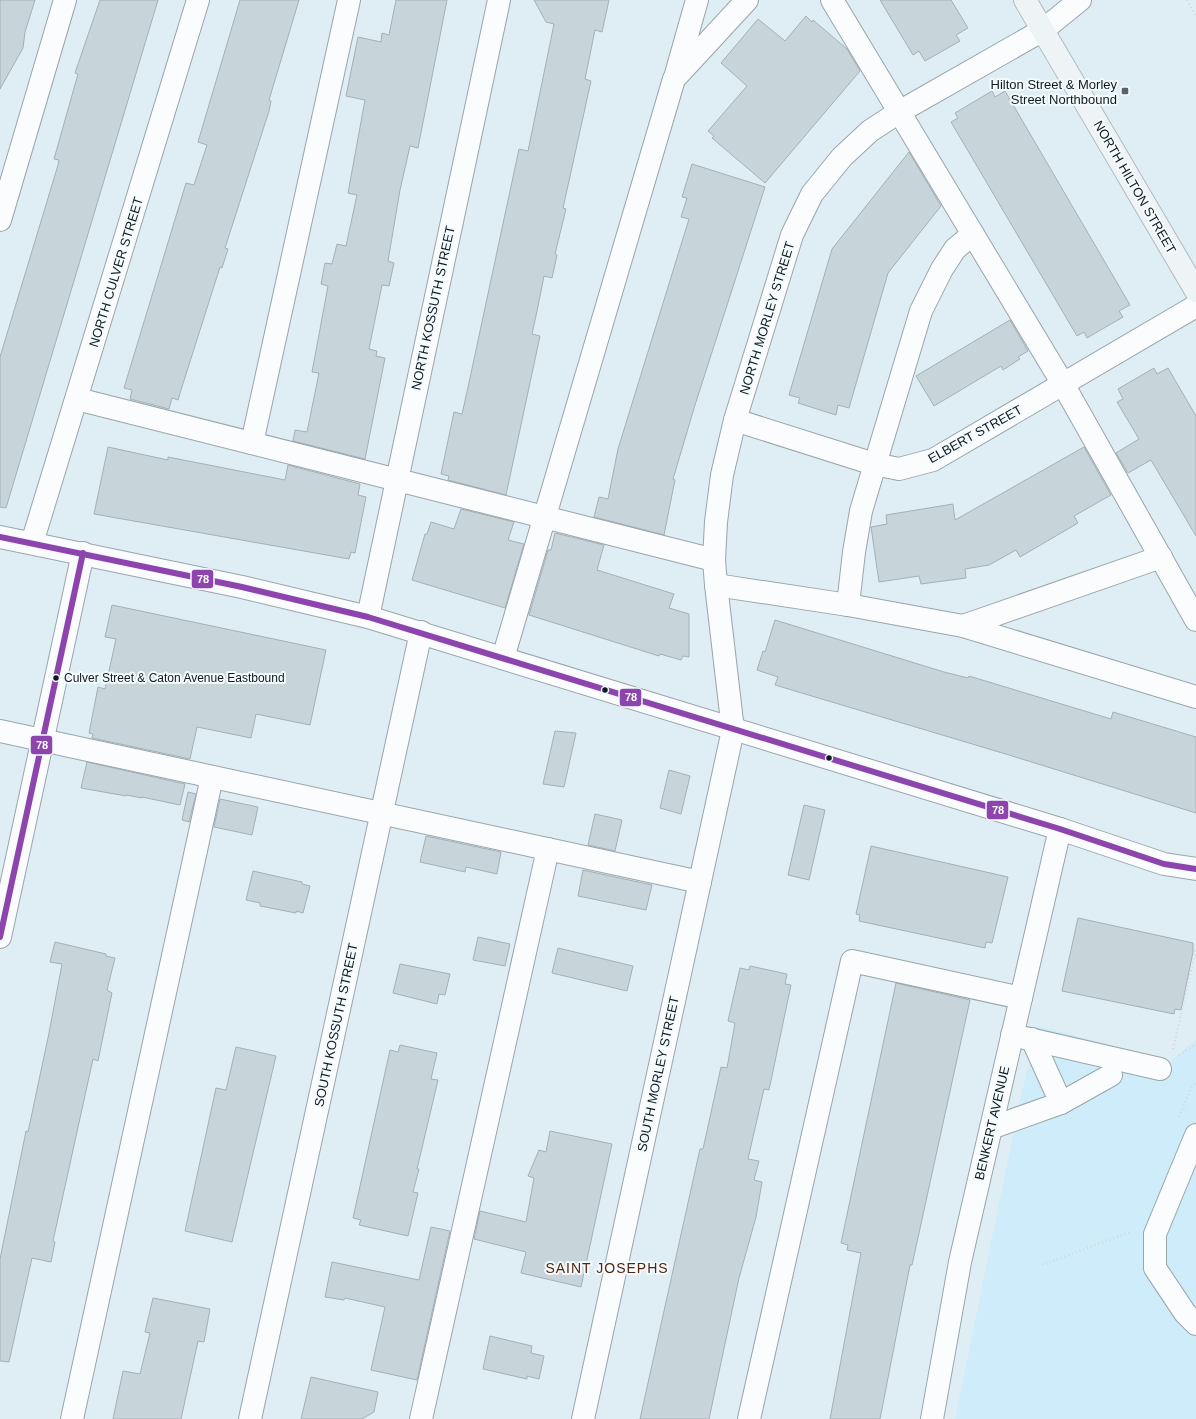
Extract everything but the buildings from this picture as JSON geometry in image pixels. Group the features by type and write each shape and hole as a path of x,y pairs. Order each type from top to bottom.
{"main road":[{"name":"NORTH HILTON STREET","path":"1025,0 1196,291"}],"street":[{"path":"0,220 65,0"},
{"name":"NORTH CULVER STREET","path":"32,543 198,0"},
{"path":"252,443 348,0"},
{"name":"NORTH KOSSUTH STREET","path":"368,617 499,0"},
{"path":"503,658 697,0"},
{"path":"674,79 747,0"},
{"path":"832,0 1063,384 1196,620"},
{"name":"NORTH MORLEY STREET","path":"733,730 714,560 722,475 735,420 792,235 812,194 842,157 870,130 1043,30 1080,0"},
{"path":"848,605 854,552 861,511 921,311 942,269 955,249 973,234"},
{"name":"ELBERT STREET","path":"735,420 874,464 899,469 933,460 1196,306"},
{"path":"77,399 714,560"},
{"path":"0,537 242,587 368,617 1060,829 1164,864 1196,869"},
{"path":"0,937 83,553"},
{"path":"963,626 1161,557"},
{"path":"716,585 848,605 963,626 1196,697"},
{"name":"SOUTH KOSSUTH STREET","path":"250,1419 421,632"},
{"name":"SOUTH MORLEY STREET","path":"583,1419 733,730"},
{"path":"0,731 700,882"},
{"path":"72,1419 212,777"},
{"name":"BENKERT AVENUE","path":"932,1419 960,1262 991,1128 1022,1037 1021,998 1060,829"},
{"path":"421,1419 548,849"},
{"path":"749,1419 852,961 1021,998"},
{"path":"1022,1037 1170,1060"},
{"path":"1022,1037 1061,1102"},
{"path":"991,1128 1061,1102 1111,1075"},
{"path":"1196,1135 1155,1234 1155,1268 1185,1313 1196,1324"}],"path":[{"path":"1187,0 1196,16"},
{"path":"1170,1060 1196,949"},
{"path":"1170,1060 1196,1044"},
{"path":"1042,1265 1135,1231"}],"shaded area":[{"path":"1038,1026 1170,1061 1196,1040 1196,1419 955,1419 1021,1096"}],"transit line":[{"name":"78","path":"0,537 242,587 368,617 1060,829 1164,864 1196,869"},
{"name":"78","path":"0,937 83,553"}],"place":[{"name":"Hilton Street & Morley Street Northbound","path":"1125,91"},
{"name":"Culver Street & Caton Avenue Eastbound","path":"56,678"}],"district":[{"name":"SAINT JOSEPHS","path":"607,1268"}]}
